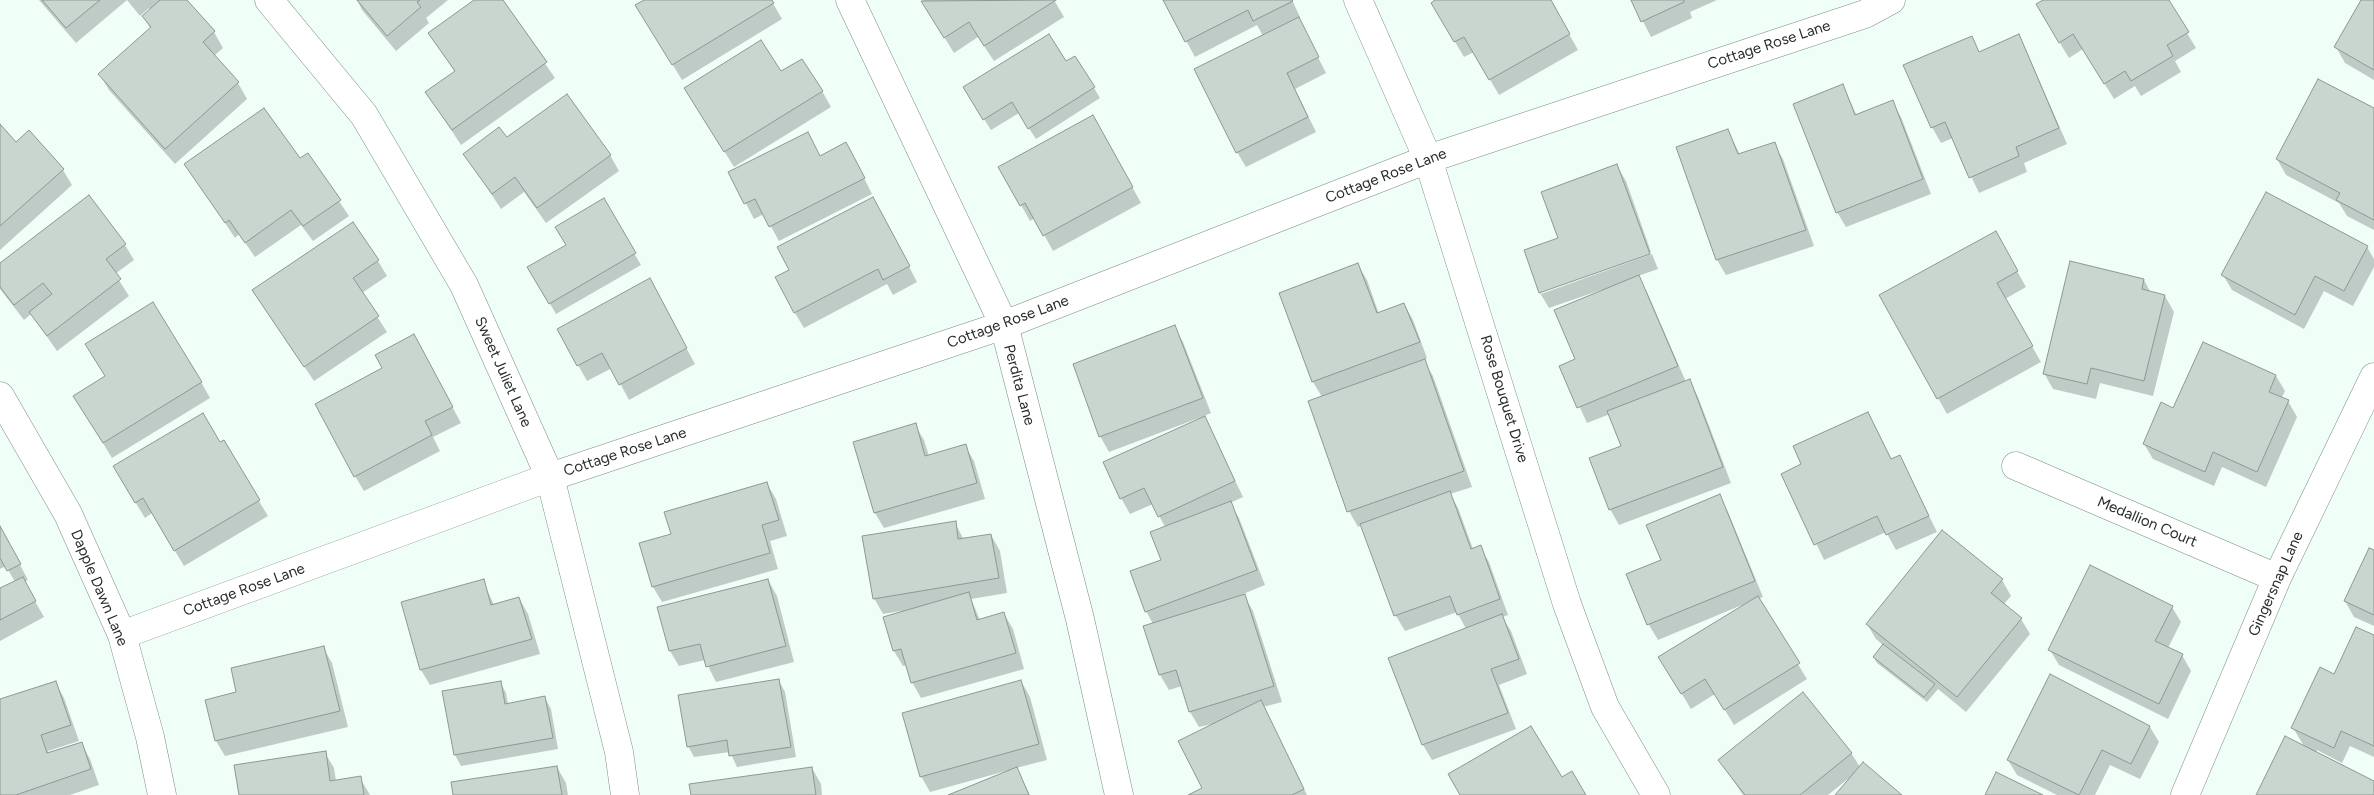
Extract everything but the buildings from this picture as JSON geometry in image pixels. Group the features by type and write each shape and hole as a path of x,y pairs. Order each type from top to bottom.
{"street":[{"name":"Sweet Juliet Lane","path":"269,0 364,115 464,285 550,477 619,752 625,795"},
{"name":"Perdita Lane","path":"850,0 1004,325 1080,619 1119,795"},
{"name":"Rose Bouquet Drive","path":"1358,0 1428,159 1567,604 1605,707 1656,795"},
{"name":"Cottage Rose Lane","path":"122,635 550,477 1004,325 1428,159 1865,14 1892,0"},
{"name":"Gingersnap Lane","path":"2185,795 2277,578 2374,377"},
{"name":"Dapple Dawn Lane","path":"0,396 68,514 122,635 150,737 162,795"},
{"name":"Medallion Court","path":"2016,466 2277,578"}]}
